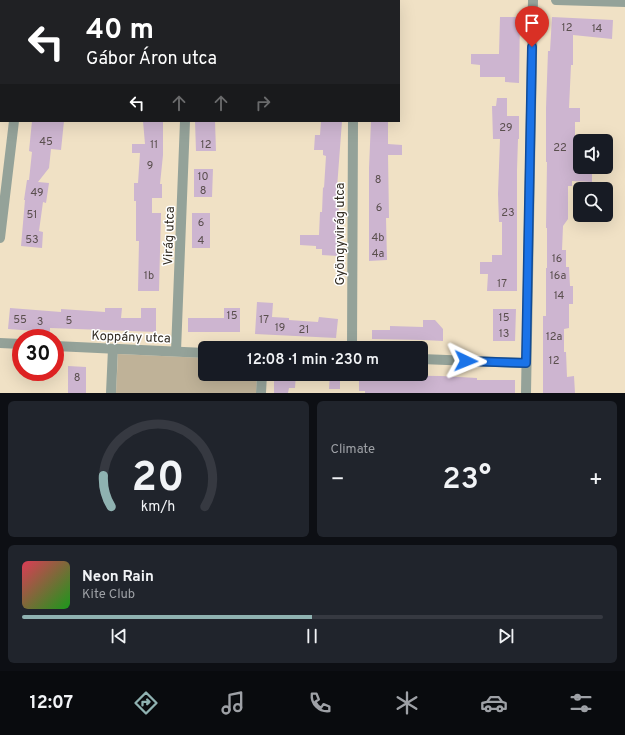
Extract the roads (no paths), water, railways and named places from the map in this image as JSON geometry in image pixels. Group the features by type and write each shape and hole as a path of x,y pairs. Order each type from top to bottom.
{"street":[{"path":"526,393 533,0"},
{"path":"556,0 625,2"},
{"path":"0,238 14,122"},
{"name":"Virág utca","path":"176,351 185,122"},
{"name":"Gyöngyvirág utca","path":"352,122 352,341"},
{"path":"0,343 12,344"},
{"name":"Koppány utca","path":"64,346 198,353"},
{"path":"111,393 113,349"},
{"path":"428,359 526,363"},
{"path":"261,393 262,381"}]}
